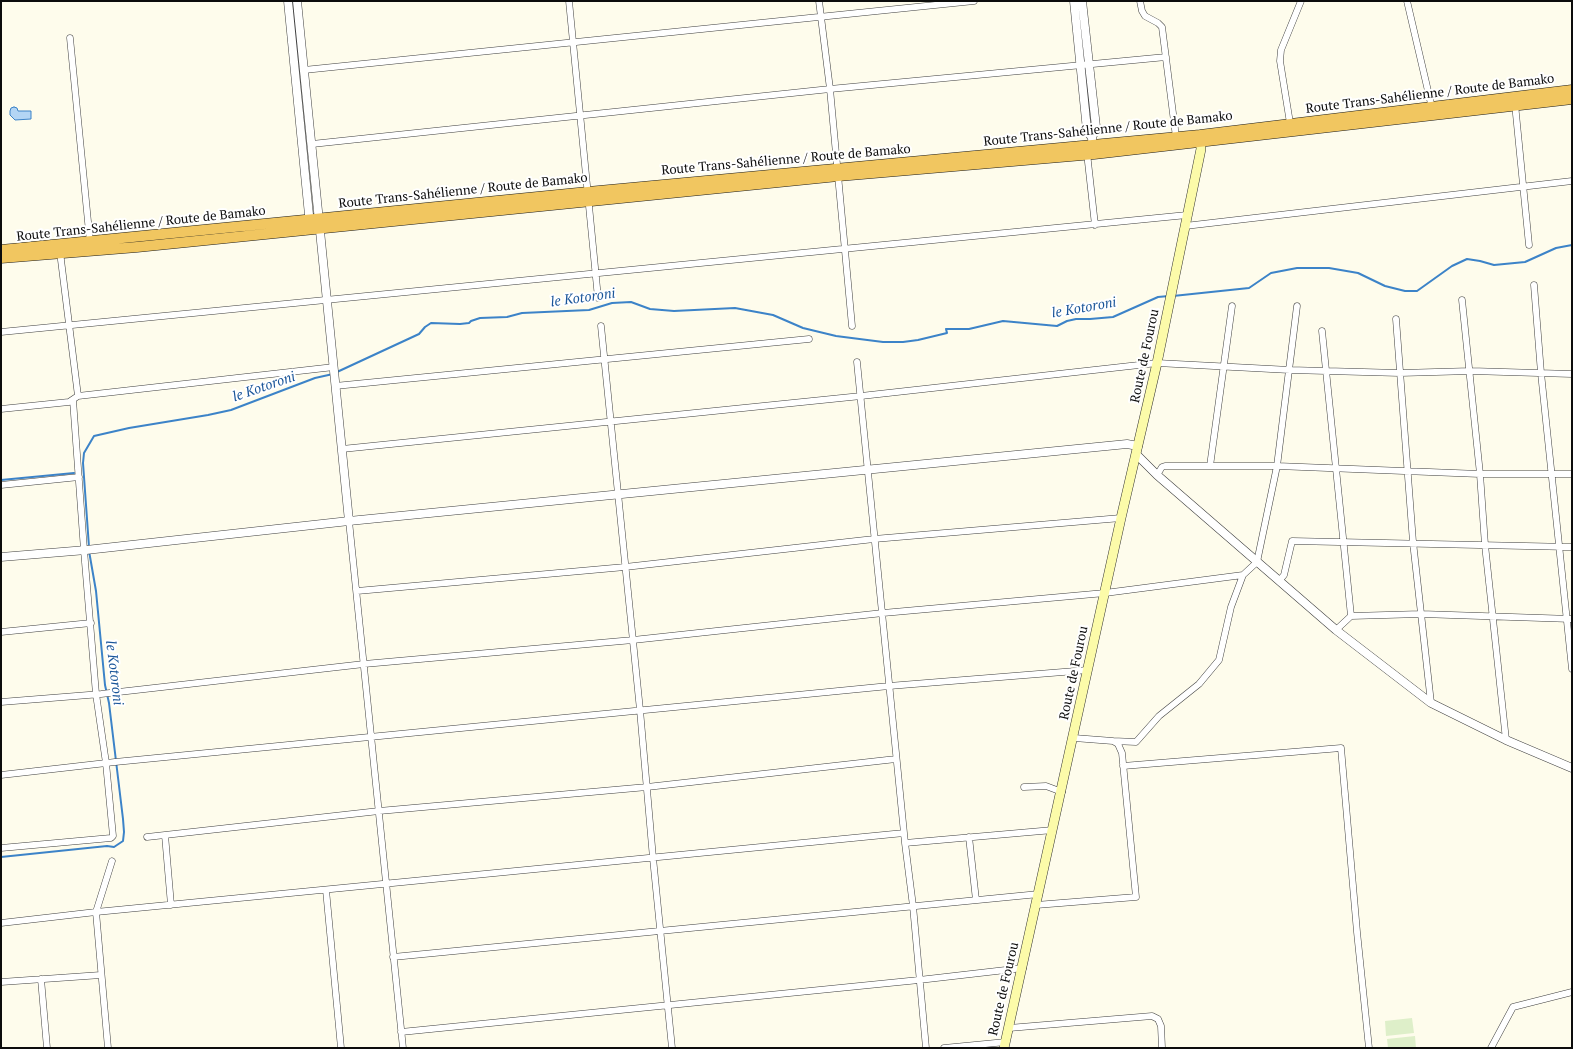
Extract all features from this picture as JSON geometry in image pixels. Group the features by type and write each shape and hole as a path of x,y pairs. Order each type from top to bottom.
{"highway":[{"name":"Route Trans-Sahélienne / Route de Bamako","path":"1515,101 1572,90"},
{"name":"Route Trans-Sahélienne / Route de Bamako","path":"1090,147 1201,138 1515,101 1572,99"},
{"name":"Route Trans-Sahélienne / Route de Bamako","path":"1,250 315,223 1090,147 1176,137 1201,138 1290,123 1432,110"},
{"name":"Route Trans-Sahélienne / Route de Bamako","path":"1,258 137,246 315,223"}],"main road":[{"name":"Route de Fourou","path":"1005,1045 1170,303 1202,148 1201,138"}],"street":[{"path":"288,1 315,223 328,300 335,383 403,1048"},
{"path":"297,1 312,144 315,223"},
{"path":"569,1 598,298"},
{"path":"819,1 830,89 852,326"},
{"path":"304,70 974,1"},
{"path":"1074,1 1096,127 1090,147 1095,225"},
{"path":"1082,1 1085,65"},
{"path":"1140,1 1142,11 1145,16 1162,27 1176,137"},
{"path":"1290,123 1280,61 1281,50 1300,1"},
{"path":"1407,1 1432,110"},
{"path":"70,38 90,242"},
{"path":"312,144 830,89 1166,57"},
{"path":"1515,101 1530,245"},
{"path":"1185,226 1572,181"},
{"path":"1,332 1187,215"},
{"path":"1,848 111,838 113,834 91,623 88,549 79,477 76,398 60,252"},
{"path":"1534,285 1541,373 1559,547 1569,618 1572,669"},
{"path":"1462,300 1471,371 1485,545 1494,616 1506,740"},
{"path":"1210,466 1232,306"},
{"path":"1074,738 1136,742 1159,716 1199,684 1219,660 1231,607 1243,575 1257,562 1277,466 1297,306"},
{"path":"1396,320 1413,542 1431,702"},
{"path":"601,326 640,710 672,1048"},
{"path":"1322,331 1351,616"},
{"path":"335,383 604,360 809,339"},
{"path":"857,362 874,539 883,613 896,759 913,906 926,1048"},
{"path":"342,449 610,420 861,396 1157,363 1290,370 1400,372 1471,371 1572,374"},
{"path":"1,409 69,402 76,398 334,367"},
{"path":"1,556 88,549 349,521 1127,444 1137,450 1157,475 1336,630 1431,702 1506,740 1572,768"},
{"path":"1157,475 1162,467 1165,466 1277,466 1480,474 1572,474"},
{"path":"1,484 79,477"},
{"path":"357,591 625,567 874,539 1121,518"},
{"path":"1279,581 1284,575 1292,541 1413,542 1572,547"},
{"path":"1,702 110,693 364,664 633,640 883,613 1105,593 1243,575"},
{"path":"1336,630 1351,616 1421,614 1569,618"},
{"path":"1,632 91,623"},
{"path":"1,775 106,763 640,710 889,686 1088,670"},
{"path":"1036,905 1136,897 1122,753 1118,744 1113,741"},
{"path":"1123,766 1340,748 1368,1048"},
{"path":"147,837 379,811 647,787 896,759"},
{"path":"1024,787 1046,786 1062,792"},
{"path":"905,842 1053,830"},
{"path":"1,923 96,912 386,885 904,833"},
{"path":"165,835 172,905"},
{"path":"969,837 976,900"},
{"path":"108,1048 96,912 112,861"},
{"path":"326,890 340,1048"},
{"path":"393,957 1039,894"},
{"path":"402,1032 919,980 1023,968"},
{"path":"1,982 101,975"},
{"path":"40,979 47,1048"},
{"path":"1491,1048 1514,1007 1572,992"},
{"path":"1009,1028 1152,1016 1158,1019 1162,1048"},
{"path":"944,1048 1005,1045"}],"green space":[{"path":"1412,1018 1414,1033 1386,1036 1385,1021"},
{"path":"1415,1036 1416,1048 1388,1048 1387,1039"}],"water":[{"path":"11,108 17,108 18,111 31,111 31,119 15,120 10,115"}],"waterway":[{"name":"le Kotoroni","path":"1173,296 1249,288 1271,273 1297,268 1329,268 1358,273 1385,286 1405,291 1417,291 1452,266 1467,259 1494,265 1525,262 1556,248 1572,245"},
{"name":"le Kotoroni","path":"337,372 419,334 431,323 460,324 469,323 480,318 507,317 522,313 589,310 612,303 631,302 650,309 674,311 735,308 773,315 803,328 836,336 883,342 903,342 947,333 946,329 969,329 1003,321 1057,326 1067,321 1076,319 1113,317 1158,297 1169,296"},
{"name":"le Kotoroni","path":"89,547 83,463 84,453 94,436 129,428 231,410 315,378 333,374"},
{"path":"1,480 74,473"},
{"name":"le Kotoroni","path":"1,857 107,846 114,847 123,841 123,819 109,703 105,685 96,591 89,551"}]}
